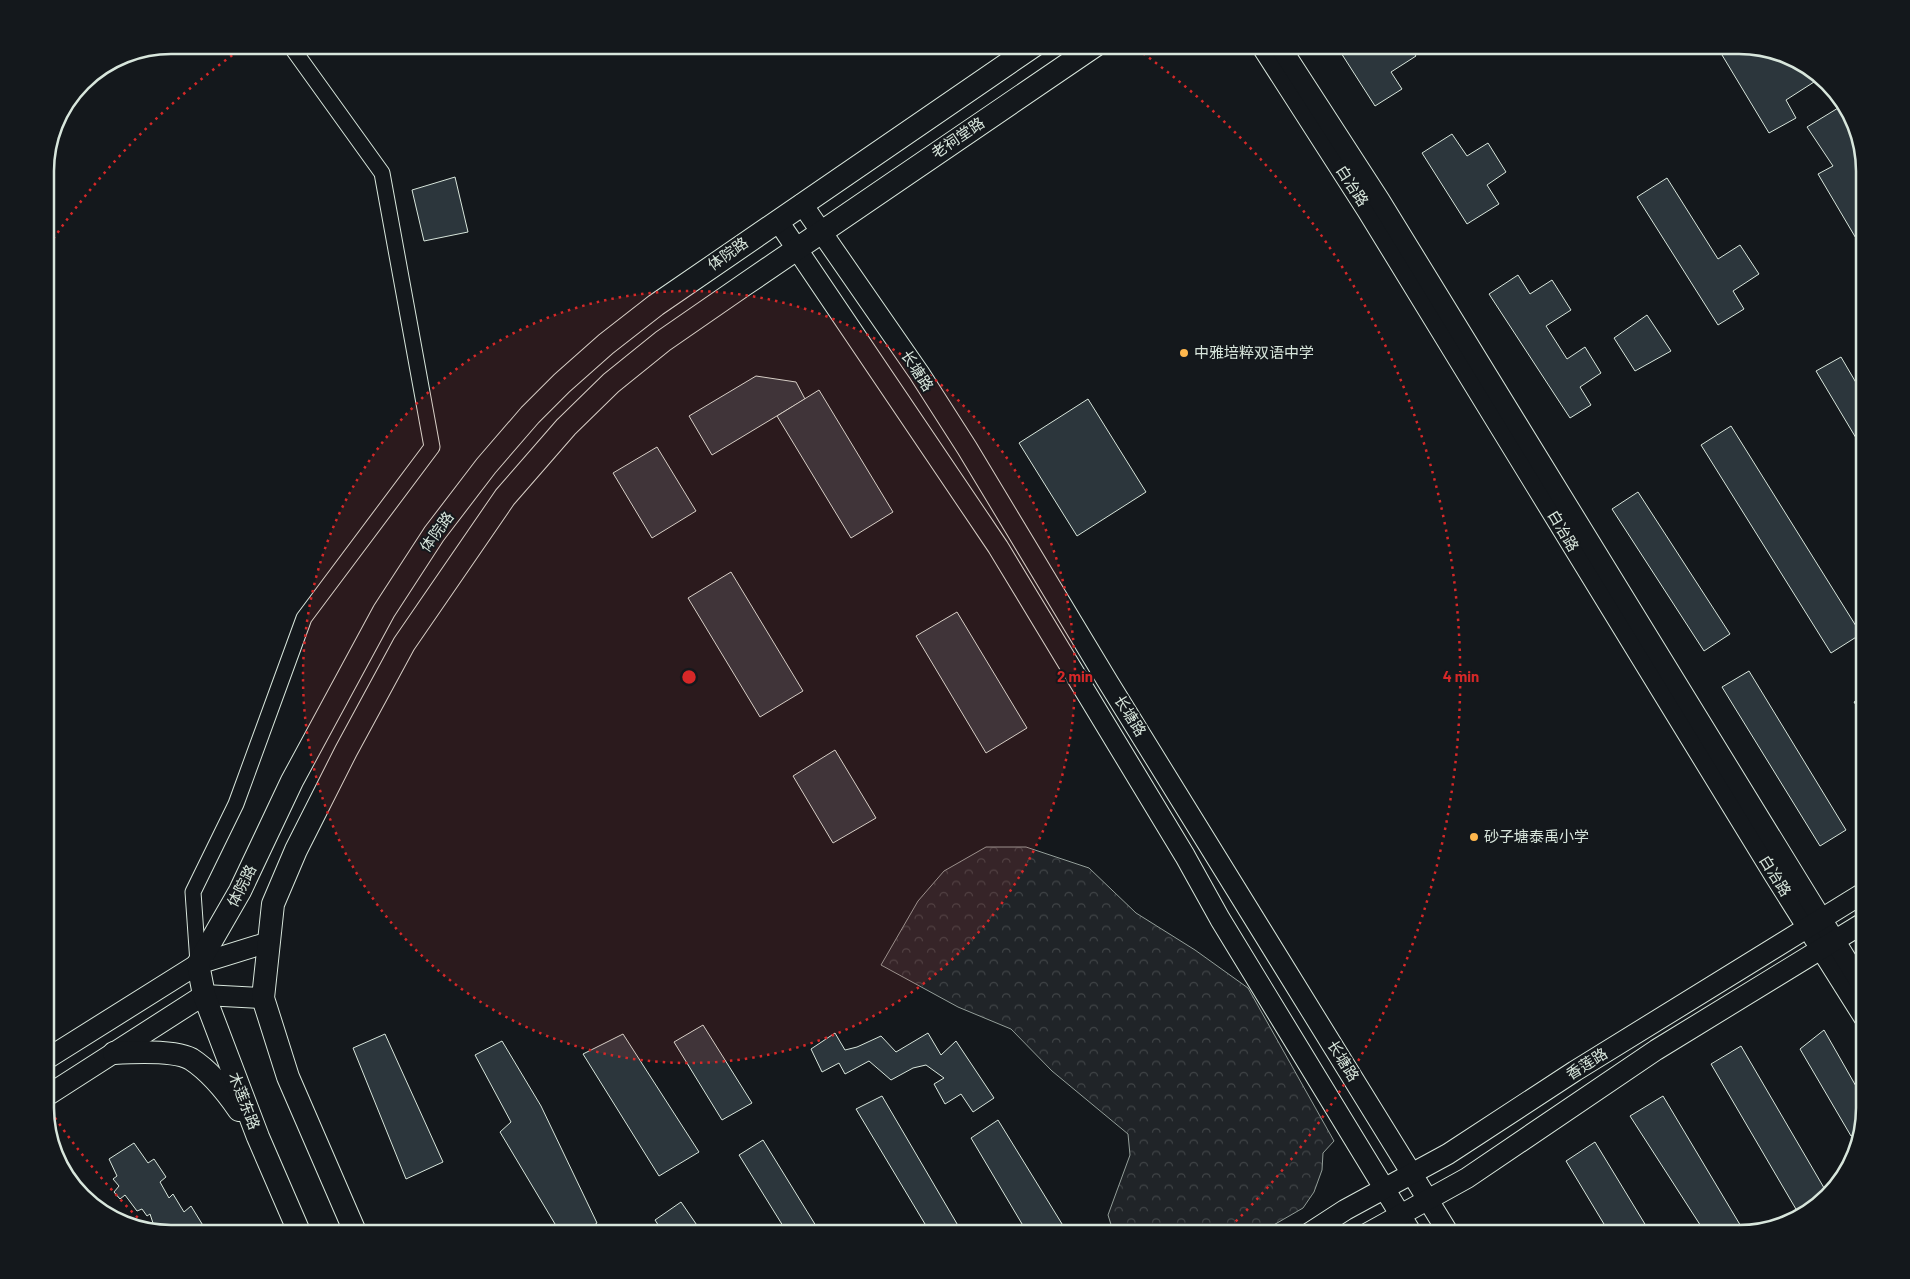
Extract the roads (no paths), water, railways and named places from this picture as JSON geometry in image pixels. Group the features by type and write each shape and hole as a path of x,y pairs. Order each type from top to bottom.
{"main road":[{"path":"802,204 1022,54"},
{"name":"老祠堂路","path":"822,232 1083,54"},
{"name":"白冶路","path":"1267,54 1367,210 1828,945 1856,1000"},
{"name":"白冶路","path":"1285,54 1380,201 1814,923"},
{"name":"体院路","path":"198,964 240,891 292,782 345,680 384,611 434,534 486,466 530,415 562,383 606,344 656,305 802,204"},
{"name":"长塘路","path":"802,204 919,373 967,448 1108,682 1444,1225"},
{"name":"长塘路","path":"778,220 998,547 1406,1225"},
{"path":"352,1225 288,1077 263,998 273,904 296,850 346,751 404,644 506,497 566,427 611,383 663,341 822,232"},
{"name":"香莲路","path":"1322,1225 1345,1210 1448,1154 1574,1071 1856,897"},
{"name":"香莲路","path":"1382,1225 1467,1178 1694,1026 1856,928"},
{"name":"体院路","path":"54,1054 198,964 269,942"},
{"name":"白冶路","path":"1828,945 1856,979"},
{"name":"木莲东路","path":"198,964 204,994 258,1137 296,1225"},
{"path":"54,1091 204,994 263,998"},
{"path":"114,1053 156,1052 190,1058 223,1086 258,1137"}],"street":[{"path":"198,964 193,892 236,804 304,618 432,447 382,173 296,54"}],"place":[{"name":"中雅培粹双语中学","path":"1184,353"},
{"name":"砂子塘泰禹小学","path":"1474,837"}]}
